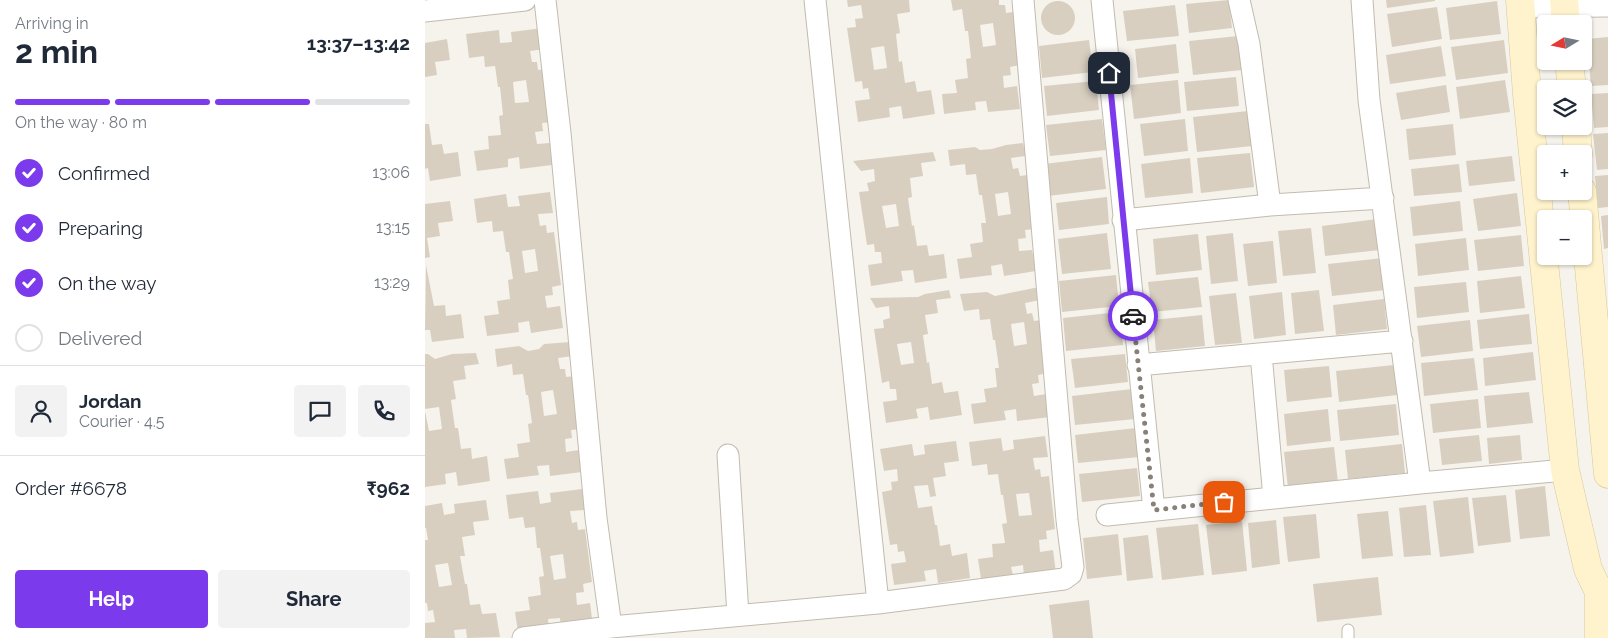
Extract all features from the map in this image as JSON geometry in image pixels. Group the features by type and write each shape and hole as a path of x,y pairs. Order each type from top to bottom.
{"street":[{"path":"425,11 525,0"},
{"path":"545,0 560,133 596,518 611,627"},
{"path":"815,0 879,602"},
{"path":"523,638 611,627 879,602 1064,579 1071,574 1073,567 1066,511 1023,0"},
{"path":"1102,0 1154,510"},
{"path":"1239,0 1249,44 1270,205"},
{"path":"1362,0 1369,100 1421,483"},
{"path":"1599,638 1603,582 1586,560 1565,470 1527,94 1521,3 1565,10 1608,6"},
{"path":"1123,220 1270,205 1383,198"},
{"path":"1583,200 1604,380 1608,474"},
{"path":"1138,365 1402,341"},
{"path":"1261,354 1274,498"},
{"path":"728,455 738,615"},
{"path":"1107,516 1565,470"}],"building":[{"path":"847,0 909,0 910,12 897,14 900,33 896,34 899,62 902,61 905,83 915,81 917,92 931,90 935,114 903,119 901,106 889,108 890,117 858,122 855,101 870,99 868,88 863,89 862,81 855,82 847,28 856,27 855,19 863,18 861,5 848,7","holes":["884,46 887,68 874,70 871,48"]},
{"path":"951,0 999,0 999,5 1005,5 1006,13 1013,12 1019,65 1010,67 1011,75 1003,76 1004,88 1017,86 1020,109 988,112 986,101 975,102 976,110 944,114 942,94 957,93 955,80 968,78 966,59 971,58 968,31 965,31 962,9 953,11","holes":["993,23 996,45 983,47 980,25"]},
{"path":"1229,0 1232,28 1189,33 1186,4"},
{"path":"1386,0 1435,0 1435,1 1387,8"},
{"path":"1058,1 1065,2 1070,6 1074,11 1074,25 1070,30 1065,34 1058,35 1051,34 1046,30 1042,25 1041,18 1042,11 1046,6 1051,2"},
{"path":"1497,1 1501,34 1450,40 1446,8"},
{"path":"1175,5 1179,36 1127,41 1123,11"},
{"path":"1437,7 1442,39 1392,47 1387,14"},
{"path":"543,28 545,49 530,51 532,62 537,62 538,70 545,69 552,122 542,123 543,131 535,132 537,144 550,143 552,165 520,169 519,157 508,159 508,167 477,171 474,151 489,149 488,136 501,135 499,116 503,115 500,87 498,87 495,66 485,67 484,56 469,58 466,34 499,30 500,43 512,42 511,32","holes":["526,80 529,102 515,103 513,82"]},
{"path":"1238,36 1242,70 1193,75 1189,41"},
{"path":"1608,37 1608,85 1592,86 1590,70 1593,70 1593,38"},
{"path":"447,39 450,60 435,62 437,75 425,77 425,43"},
{"path":"1089,40 1093,72 1042,78 1039,46"},
{"path":"1504,40 1508,73 1456,80 1451,47"},
{"path":"1176,44 1179,73 1138,78 1135,49"},
{"path":"1441,46 1446,76 1390,84 1386,55"},
{"path":"1236,77 1239,106 1187,111 1184,82"},
{"path":"1178,80 1181,113 1134,119 1130,85"},
{"path":"1505,80 1510,112 1460,119 1456,87"},
{"path":"1096,81 1099,110 1047,116 1044,86"},
{"path":"1446,85 1450,112 1401,120 1396,93"},
{"path":"1608,93 1608,127 1594,128 1592,94"},
{"path":"1248,111 1252,146 1197,152 1193,117"},
{"path":"1102,119 1106,150 1050,156 1046,125"},
{"path":"1185,119 1188,151 1144,156 1140,124"},
{"path":"425,124 429,124 432,145 442,144 444,154 458,152 461,176 430,181 428,168 425,169"},
{"path":"1453,124 1456,155 1409,160 1406,129"},
{"path":"1608,133 1608,169 1597,170 1593,134"},
{"path":"1023,143 1026,156 1011,158 1013,169 1018,168 1020,176 1027,175 1034,229 1025,230 1026,238 1018,239 1019,251 1032,250 1036,271 1004,276 1002,264 991,266 992,275 960,279 957,259 972,257 970,244 983,242 981,223 986,223 982,195 979,195 976,174 966,175 965,164 950,166 948,150 975,147 980,150 992,149","holes":["1008,192 1011,214 998,216 995,194"]},
{"path":"933,152 936,161 921,163 923,176 910,178 912,197 908,198 917,246 927,245 929,256 944,254 947,278 915,283 913,270 901,271 903,281 871,286 868,265 882,263 881,252 875,252 874,244 867,245 859,192 869,191 867,183 875,181 874,169 861,171 853,161","holes":["896,204 899,226 886,228 882,206"]},
{"path":"1250,153 1254,187 1201,193 1197,158"},
{"path":"1512,156 1515,181 1469,186 1466,161"},
{"path":"1102,157 1106,189 1048,196 1044,164"},
{"path":"1190,158 1193,193 1145,198 1141,164"},
{"path":"1459,164 1462,192 1414,196 1411,169"},
{"path":"1608,175 1608,207 1598,208 1595,176"},
{"path":"550,192 553,213 538,214 540,226 546,225 547,233 554,232 561,285 552,287 553,295 545,296 547,308 560,306 563,328 531,333 529,321 518,323 519,332 487,336 484,316 499,314 497,301 510,299 508,280 513,279 509,252 506,252 503,231 493,232 492,221 477,223 474,199 506,194 508,207 520,206 518,196","holes":["535,249 538,271 525,273 522,251"]},
{"path":"1517,193 1521,226 1478,231 1473,199"},
{"path":"1107,197 1109,224 1059,230 1056,203"},
{"path":"450,201 453,221 438,223 440,236 427,238 430,257 425,258 425,204"},
{"path":"1460,201 1463,231 1413,236 1410,207"},
{"path":"1608,215 1608,248 1604,249 1601,216"},
{"path":"1377,219 1380,250 1325,256 1322,226"},
{"path":"1311,228 1316,273 1283,276 1278,231"},
{"path":"1107,233 1111,269 1062,274 1058,239"},
{"path":"1233,233 1238,281 1211,284 1206,236"},
{"path":"1198,234 1202,270 1156,275 1153,239"},
{"path":"1521,235 1524,266 1478,271 1474,240"},
{"path":"1466,238 1469,270 1418,276 1415,244"},
{"path":"1273,241 1277,283 1248,286 1243,244"},
{"path":"1383,258 1386,290 1332,296 1328,264"},
{"path":"426,265 434,306 445,305 446,316 461,314 464,338 432,342 430,330 425,330"},
{"path":"1116,275 1119,306 1062,312 1059,281"},
{"path":"1521,276 1525,308 1480,313 1477,281"},
{"path":"1198,277 1202,307 1152,312 1148,282"},
{"path":"1466,282 1469,312 1417,318 1414,287"},
{"path":"1039,287 1040,300 1025,303 1027,314 1032,313 1034,321 1041,320 1048,373 1038,375 1039,383 1032,384 1034,396 1046,394 1050,417 1017,421 1016,409 1004,411 1006,420 974,424 971,404 986,402 984,389 997,387 995,368 999,368 990,319 980,320 979,309 964,311 960,294 987,292 995,296","holes":["1024,322 1027,344 1014,346 1011,324"]},
{"path":"949,290 951,298 936,300 938,313 925,315 928,334 923,335 932,384 942,382 944,393 958,391 962,415 930,420 928,407 916,409 918,418 886,423 883,402 897,400 896,389 890,389 889,381 882,383 874,329 884,328 883,320 890,318 889,306 876,308 870,298 918,297","holes":["911,342 914,363 901,365 897,344"]},
{"path":"1319,290 1324,331 1295,334 1291,293"},
{"path":"1282,292 1286,335 1254,339 1249,296"},
{"path":"1236,293 1242,343 1215,345 1209,296"},
{"path":"1384,299 1387,329 1336,335 1333,305"},
{"path":"1119,312 1123,345 1066,351 1063,318"},
{"path":"1529,314 1532,344 1480,349 1477,320"},
{"path":"1202,315 1205,346 1156,351 1153,320"},
{"path":"1470,320 1473,351 1421,357 1417,326"},
{"path":"570,342 573,356 558,358 560,369 565,369 566,377 574,376 581,429 571,430 572,438 565,439 566,452 579,450 582,472 550,476 549,465 537,466 539,475 507,479 504,459 519,457 517,444 530,442 528,424 532,423 523,374 513,375 512,364 497,367 495,349 519,346 528,351 539,349 544,344","holes":["553,390 557,414 544,416 541,392"]},
{"path":"1533,352 1536,380 1485,386 1483,358"},
{"path":"476,353 479,364 464,366 466,379 453,381 456,399 451,400 455,428 458,428 461,449 471,448 472,459 487,456 490,481 458,486 456,472 445,474 446,484 425,487 425,411 429,431 442,429 439,407 425,409 425,354 435,359 452,354"},
{"path":"1125,354 1128,382 1075,388 1071,359"},
{"path":"1474,358 1478,390 1424,396 1421,363"},
{"path":"1394,365 1397,395 1339,402 1336,371"},
{"path":"1329,366 1332,397 1287,402 1284,370"},
{"path":"1132,389 1135,419 1075,425 1072,396"},
{"path":"1529,392 1533,423 1487,428 1484,396"},
{"path":"1478,399 1481,428 1433,433 1430,404"},
{"path":"1396,404 1399,435 1340,441 1337,410"},
{"path":"1328,409 1331,441 1287,446 1284,414"},
{"path":"1136,428 1139,457 1078,463 1075,435"},
{"path":"1479,435 1482,461 1442,465 1439,439"},
{"path":"1520,435 1522,460 1489,464 1487,438"},
{"path":"1045,436 1048,457 1033,458 1035,470 1040,469 1041,477 1049,476 1055,529 1046,531 1047,539 1039,540 1040,552 1053,550 1056,573 1024,577 1023,565 1011,567 1013,575 981,579 978,559 993,557 992,544 1005,543 1002,524 1007,523 998,474 988,475 987,464 972,466 969,442 1001,438 1003,451 1014,449 1013,440","holes":["1029,493 1032,515 1019,516 1016,494"]},
{"path":"956,441 959,461 944,463 946,476 933,478 936,496 930,497 928,485 914,486 918,508 932,506 940,546 950,544 952,556 967,553 970,578 938,583 936,569 924,571 926,581 894,585 891,564 906,562 904,551 898,552 897,544 890,545 882,492 892,490 891,482 898,481 897,469 884,471 880,449 912,444 914,456 925,454 924,445"},
{"path":"1402,444 1405,473 1348,479 1345,450"},
{"path":"1334,447 1338,483 1288,488 1284,452"},
{"path":"1137,468 1140,496 1082,502 1079,474"},
{"path":"1545,486 1550,536 1520,539 1515,490"},
{"path":"582,489 585,510 570,511 572,523 577,522 578,530 585,529 592,582 583,584 584,592 576,593 577,605 590,603 593,626 561,630 560,618 548,619 549,628 518,632 515,612 530,610 528,597 541,595 539,577 544,576 540,548 537,548 535,527 525,528 523,517 509,519 506,495 538,491 540,504 551,502 550,493","holes":["563,554 566,578 554,580 550,556"]},
{"path":"1506,495 1511,542 1478,546 1472,498"},
{"path":"1468,497 1474,553 1440,557 1433,501"},
{"path":"486,500 489,520 473,522 475,535 462,537 465,556 460,556 470,605 480,604 482,614 496,613 500,637 467,638 466,629 454,630 455,638 425,638 425,623 435,622 433,610 428,611 427,603 425,603 425,540 428,540 425,528 425,506 442,503 444,515 455,513 454,504","holes":["448,563 452,585 439,587 435,565"]},
{"path":"1426,505 1431,555 1404,557 1399,508"},
{"path":"1388,511 1393,556 1362,559 1357,514"},
{"path":"1316,514 1320,558 1288,562 1283,517"},
{"path":"1276,520 1280,564 1252,568 1248,523"},
{"path":"1242,521 1247,571 1212,575 1206,525"},
{"path":"1198,524 1204,575 1162,580 1156,528"},
{"path":"1118,534 1122,575 1087,579 1083,538"},
{"path":"1148,535 1153,578 1127,581 1123,538"},
{"path":"1378,577 1382,615 1317,622 1313,584"},
{"path":"1089,600 1093,638 1053,638 1049,605"}],"way so far":[{"path":"1133,316 1154,510 1224,502"}],"route":[{"path":"1109,73 1133,316"}]}
